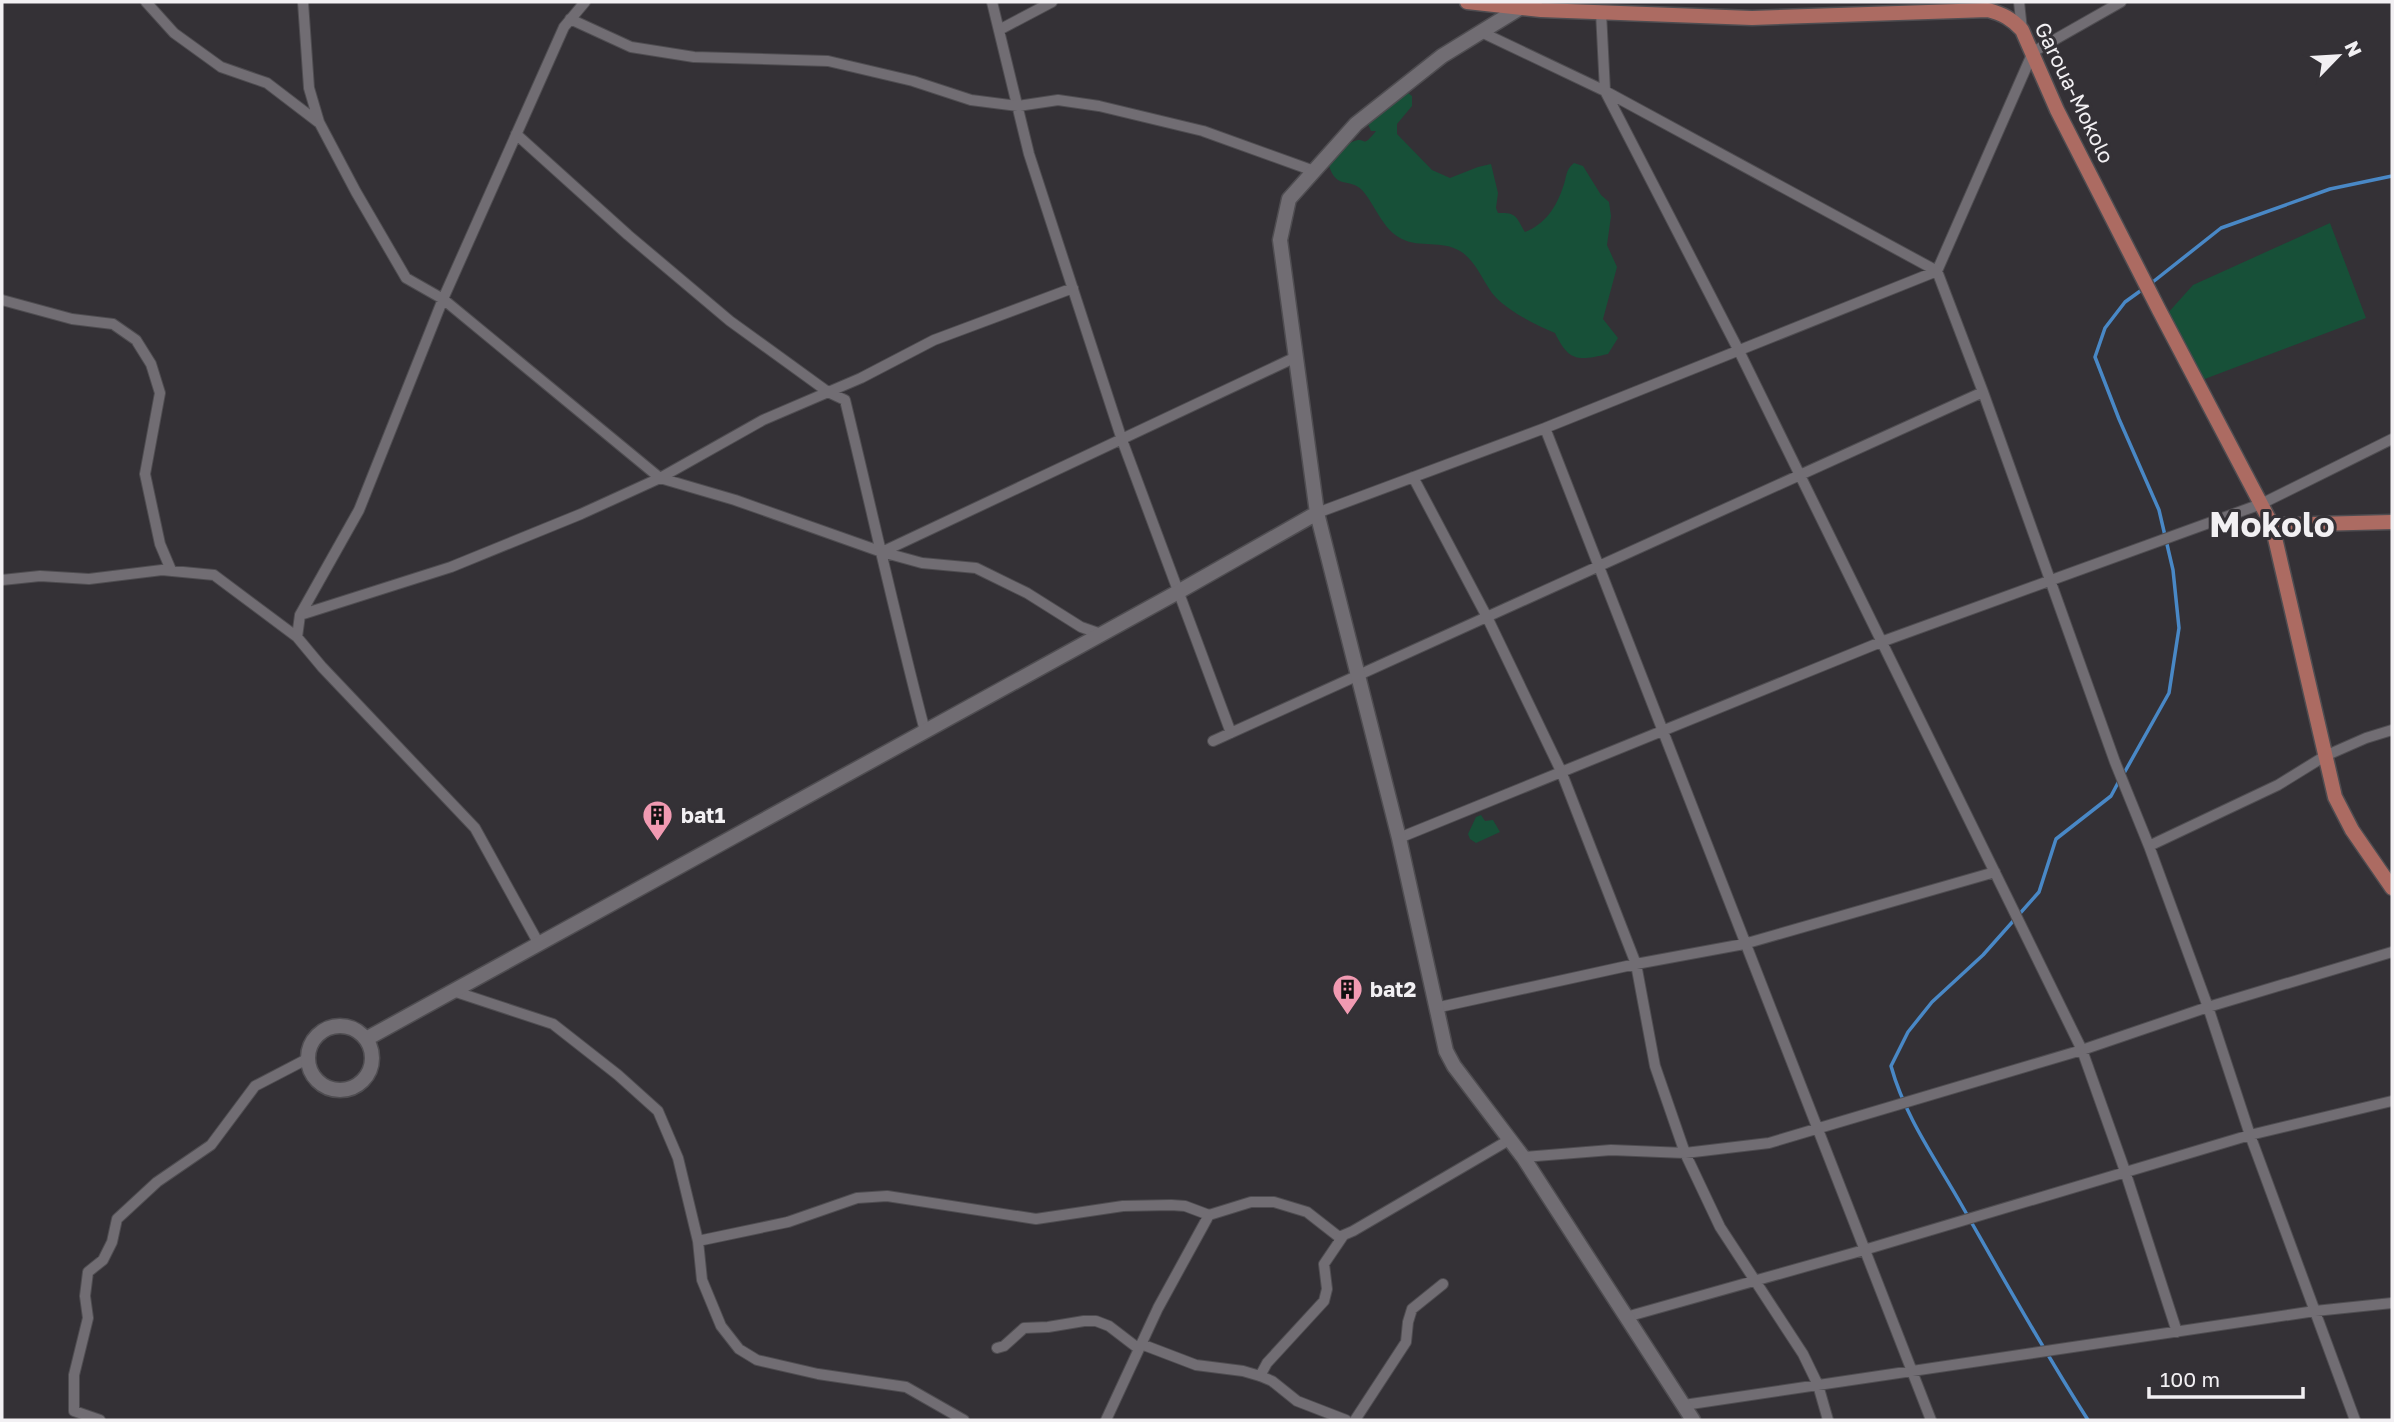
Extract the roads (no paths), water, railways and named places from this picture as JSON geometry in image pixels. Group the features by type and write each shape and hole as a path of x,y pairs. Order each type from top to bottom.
{"main road":[{"name":"Garoua-Mokolo","path":"1466,2 1520,8 1752,18 1988,10 2013,20 2022,30 2057,110 2272,525 2335,797 2342,814 2392,888"},
{"path":"2272,525 2392,522"}],"street":[{"path":"146,2 174,33 221,66 267,83 319,122"},
{"path":"303,2 309,88 319,122 406,278 443,299 660,478 735,500 882,552 922,563 976,568 1027,593 1081,627 1101,634"},
{"path":"297,637 300,615 359,510 443,299 564,27 585,2"},
{"path":"992,2 1030,154 1122,440 1231,733"},
{"path":"999,30 1052,2"},
{"path":"2019,2 2022,30"},
{"path":"366,1039 1318,513 1545,428 1937,271 2033,52 2121,2"},
{"path":"1520,8 1442,56 1356,124 1289,199 1280,240 1318,513 1399,838 1435,1008 1450,1060 1523,1157 1693,1420"},
{"path":"1601,12 1605,91 1739,351 2082,1050 2126,1171 2177,1332"},
{"path":"570,19 631,47 694,57 828,61 913,81 971,100 1018,106 1058,100 1100,106 1203,131 1314,171"},
{"path":"1481,32 1605,91 1937,271 2115,762 2208,1007 2250,1135 2355,1420"},
{"path":"516,135 730,321 828,393 845,400 925,731"},
{"path":"300,615 451,567 581,514 660,478 763,420 861,379 934,340 1073,288"},
{"path":"2,300 72,318 113,324 136,340 151,364 160,393 145,474 160,544 170,570"},
{"path":"882,552 1296,357"},
{"path":"1213,741 1983,392"},
{"path":"1545,428 1931,1420"},
{"path":"1399,838 1881,642 2261,503 2392,439"},
{"path":"1413,477 1487,617 1561,771 1636,964 1655,1066 1685,1153 1720,1227 1803,1354 1818,1385 1828,1420"},
{"path":"2,580 40,576 89,579 170,570 214,575 297,637 322,667 475,828 539,944"},
{"path":"2149,846 2278,785 2325,756 2392,730"},
{"path":"1435,1008 1636,964 1744,944 1995,872"},
{"path":"1523,1157 1611,1150 1685,1153 1769,1143 2082,1050 2208,1007 2392,952"},
{"path":"453,991 553,1024 659,1111 678,1158 698,1241 702,1280 710,1304 730,1340 748,1356 818,1374 906,1387 964,1420"},
{"path":"338,1025 351,1027 366,1039 372,1056 370,1069 364,1080 341,1090 328,1088 318,1082 310,1071 307,1059 309,1046 316,1035 326,1028 338,1025"},
{"path":"100,1420 74,1411 74,1375 88,1318 85,1296 88,1272 103,1259 112,1242 117,1219 157,1182 211,1146 255,1086 307,1059"},
{"path":"1626,1317 1960,1222 2250,1135 2392,1101"},
{"path":"698,1241 788,1222 858,1198 887,1196 1036,1219 1135,1206 1185,1206 1209,1215 1251,1202 1274,1202 1307,1212 1337,1237 1509,1140"},
{"path":"1105,1420 1175,1275 1209,1215"},
{"path":"1260,1376 1267,1363 1324,1301 1327,1289 1324,1264 1343,1236"},
{"path":"1355,1420 1406,1342 1412,1309 1443,1284"},
{"path":"1684,1405 2315,1311 2392,1303"},
{"path":"997,1348 1004,1346 1024,1328 1096,1321 1109,1326 1140,1347 1196,1365 1260,1376 1272,1381 1297,1401 1346,1420"}],"waterway":[{"path":"2149,285 2221,228 2330,189 2392,176"},
{"path":"2123,775 2169,693 2179,628 2173,570 2159,510 2095,357 2105,328 2125,302 2143,289"},
{"path":"2088,1420 1922,1137 1904,1103 1891,1066 1908,1032 1932,1002 1983,955 2039,892 2056,839 2111,796 2119,781"}],"place":[{"name":"bat1","path":"658,843"},
{"name":"bat2","path":"1347,1017"}],"district":[{"name":"Mokolo","path":"2272,525"}]}
